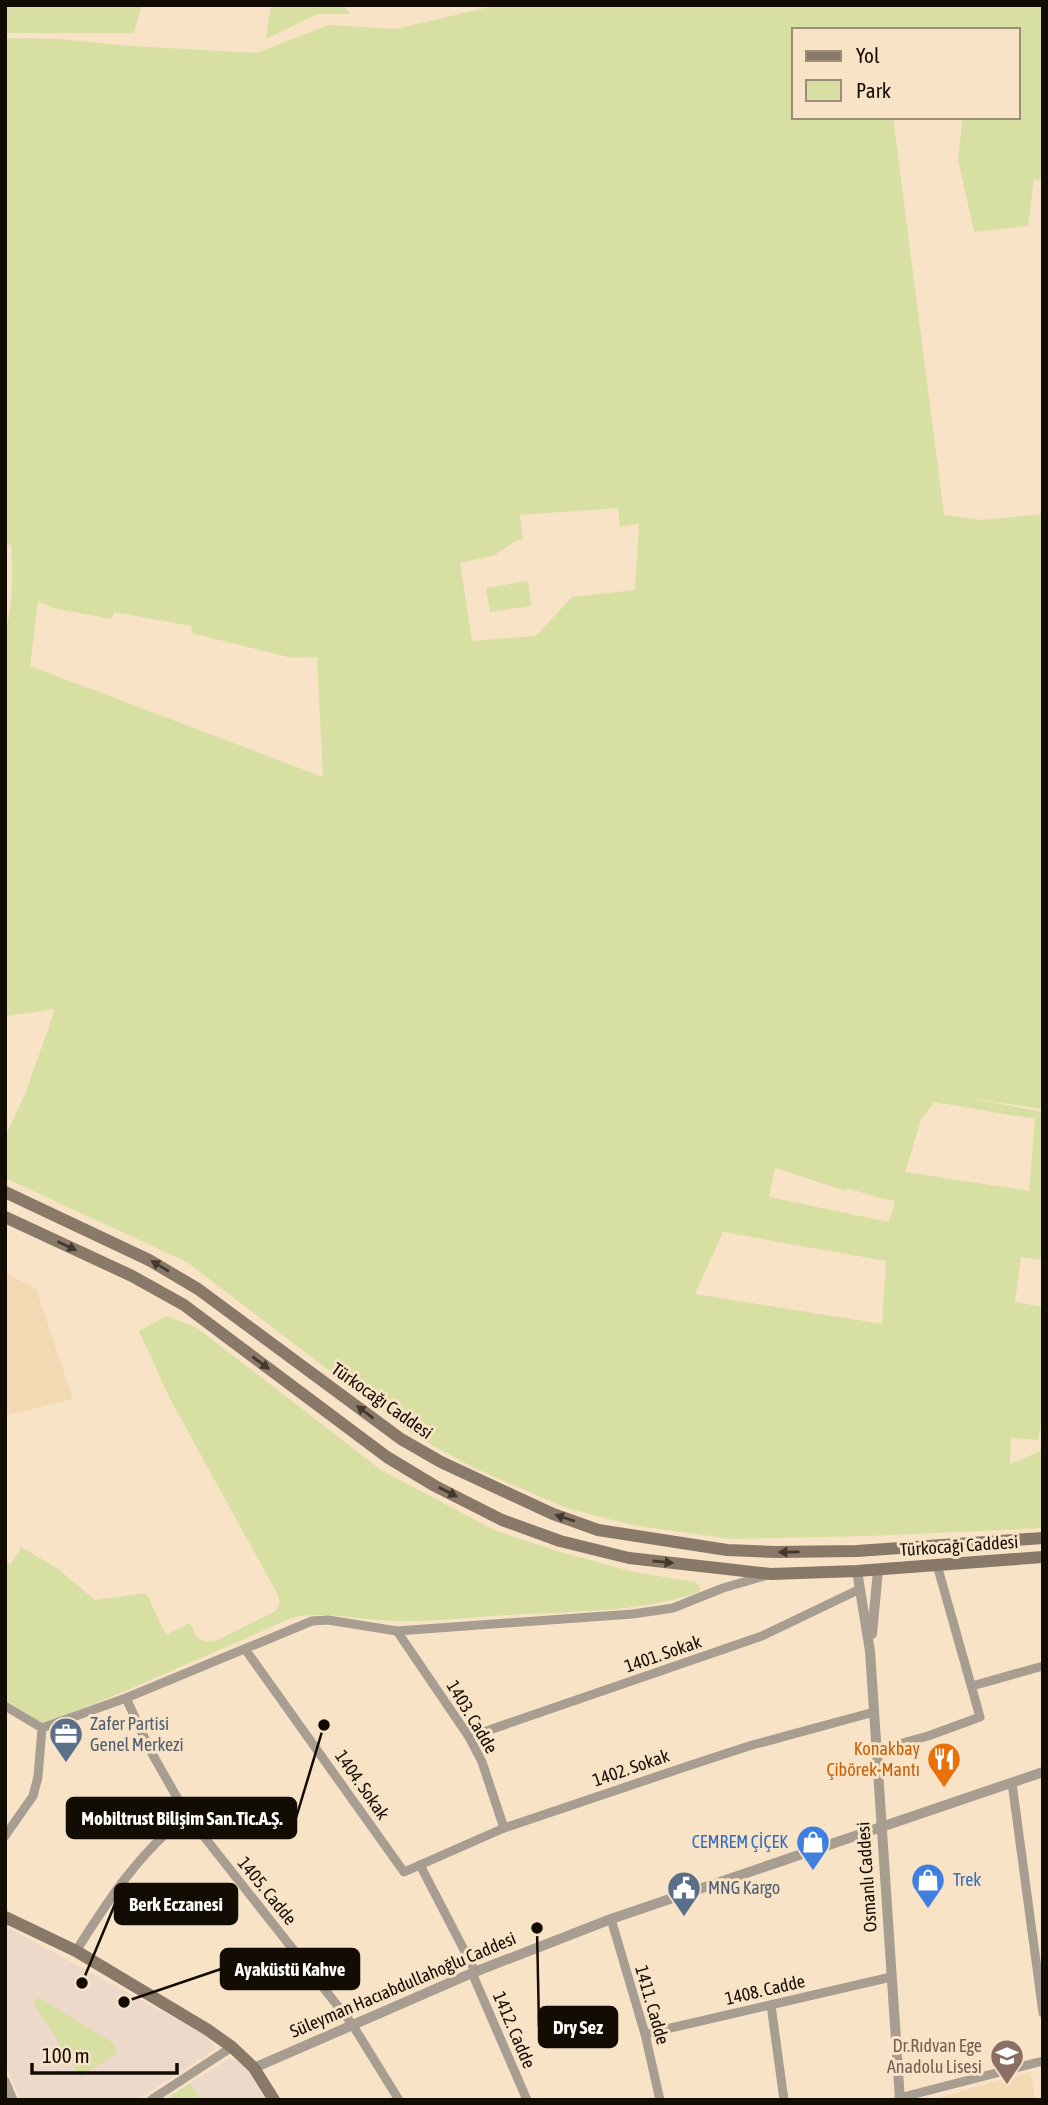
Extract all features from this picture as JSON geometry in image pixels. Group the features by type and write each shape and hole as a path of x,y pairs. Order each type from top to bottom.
{"main road":[{"name":"Türkocağı Caddesi","path":"5,1192 149,1260 198,1289 401,1439 442,1462 553,1514 598,1530 727,1550 776,1552 878,1549 1043,1538"},
{"path":"5,1217 132,1276 184,1305 387,1457 435,1486 502,1520 560,1541 629,1558 771,1574 857,1571 857,1550"},
{"path":"184,1305 198,1289"},
{"path":"878,1549 878,1570"},
{"name":"Türkocağı Caddesi","path":"857,1571 1043,1557"},
{"path":"5,1917 76,1951 208,2030 232,2047 254,2068 274,2100"}],"street":[{"path":"877,1750 981,1717 937,1565"},
{"name":"Osmanlı Caddesi","path":"870,1651 878,1570"},
{"name":"Osmanlı Caddesi","path":"857,1571 870,1651 900,2099"},
{"path":"42,1728 126,1698 312,1620 397,1631 633,1614 673,1608 723,1588 771,1574"},
{"name":"1401. Sokak","path":"469,1737 740,1645 860,1589"},
{"name":"1403. Cadde","path":"397,1631 469,1737 482,1762 504,1828"},
{"name":"1404. Sokak","path":"245,1649 404,1872"},
{"path":"972,1686 1043,1666"},
{"name":"1405. Cadde","path":"126,1698 150,1750 187,1815 352,2024 399,2100"},
{"path":"5,1706 42,1728"},
{"name":"1402. Sokak","path":"404,1872 504,1828 748,1746 874,1712"},
{"path":"5,1836 33,1796 38,1777 42,1728"},
{"name":"Süleyman Hacıabdullahoğlu Caddesi","path":"254,2068 474,1972 611,1919 1043,1772"},
{"path":"1012,1783 1043,2014"},
{"path":"76,1951 138,1860 187,1815"},
{"path":"420,1865 474,1972"},
{"name":"1411. Cadde","path":"611,1919 645,2034 660,2100"},
{"name":"1412. Cadde","path":"474,1972 527,2100"},
{"name":"1408. Cadde","path":"645,2034 891,1977"},
{"path":"771,2005 784,2100"},
{"path":"151,2100 232,2047"},
{"path":"900,2099 1043,2061"},
{"path":"5,2081 13,2100"}],"shaded area":[{"path":"5,1273 36,1289 73,1399 5,1416"},
{"path":"5,1926 207,2036 214,2044 214,2050 137,2100 20,2100 5,2063"},
{"path":"234,2059 249,2072 266,2100 202,2100 190,2083 227,2060"},
{"name":"Dr.Rıdvan Ege Anadolu Lisesi","path":"1031,2072 1035,2100 930,2100"}],"green space":[{"path":"5,5 142,5 134,33 5,33"},
{"path":"271,5 343,5 350,14 317,14 266,39"},
{"path":"498,5 1043,5 1043,180 1034,179 1028,226 974,232 958,159 963,119 1020,119 1020,28 792,28 792,119 893,119 944,515 982,520 1043,514 1043,1109 963,1097 1043,1112 1043,1260 1021,1257 1015,1302 1043,1307 1043,1410 1038,1440 1011,1438 1010,1464 1043,1450 1043,1528 732,1539 637,1526 566,1508 472,1467 412,1434 187,1262 5,1178 5,1137 26,1092 55,1009 5,1016 5,635 10,612 12,579 11,545 5,544 5,38 58,39 256,53 329,25 396,29","holes":["618,508 620,527 639,523 635,590 572,597 536,636 472,641 460,563 495,555 515,541 523,539 520,515","38,602 57,609 112,619 114,612 192,626 191,633 292,658 317,657 323,777 30,666","934,1102 1035,1119 1029,1191 905,1172 921,1120","775,1168 846,1191 848,1188 895,1201 889,1222 769,1197","723,1232 886,1261 882,1324 695,1294"]},
{"path":"528,581 531,606 490,612 486,588"},
{"path":"166,1316 196,1327 381,1470 496,1531 633,1572 695,1582 700,1586 699,1592 652,1604 580,1612 410,1621 333,1615 294,1617 43,1724 5,1700 5,1561 11,1564 21,1547 57,1568 95,1600 146,1593 166,1635 190,1623 197,1638 206,1642 215,1641 277,1610 280,1602 170,1399 139,1331"},
{"path":"38,1997 113,2043 118,2053 80,2077 34,2003"},
{"path":"190,2083 201,2100 171,2100 169,2097"}],"place":[{"name":"Mobiltrust Bilişim San.Tic.A.Ş.","path":"324,1725"},
{"name":"Zafer Partisi Genel Merkezi","path":"66,1764"},
{"name":"Konakbay Çibörek-Mantı","path":"944,1789"},
{"name":"CEMREM ÇİÇEK","path":"813,1872"},
{"name":"Trek","path":"928,1910"},
{"name":"MNG Kargo","path":"684,1918"},
{"name":"Dry Sez","path":"537,1928"},
{"name":"Berk Eczanesi","path":"82,1983"},
{"name":"Ayaküstü Kahve","path":"124,2002"},
{"name":"Dr.Rıdvan Ege Anadolu Lisesi","path":"1007,2086"}]}
